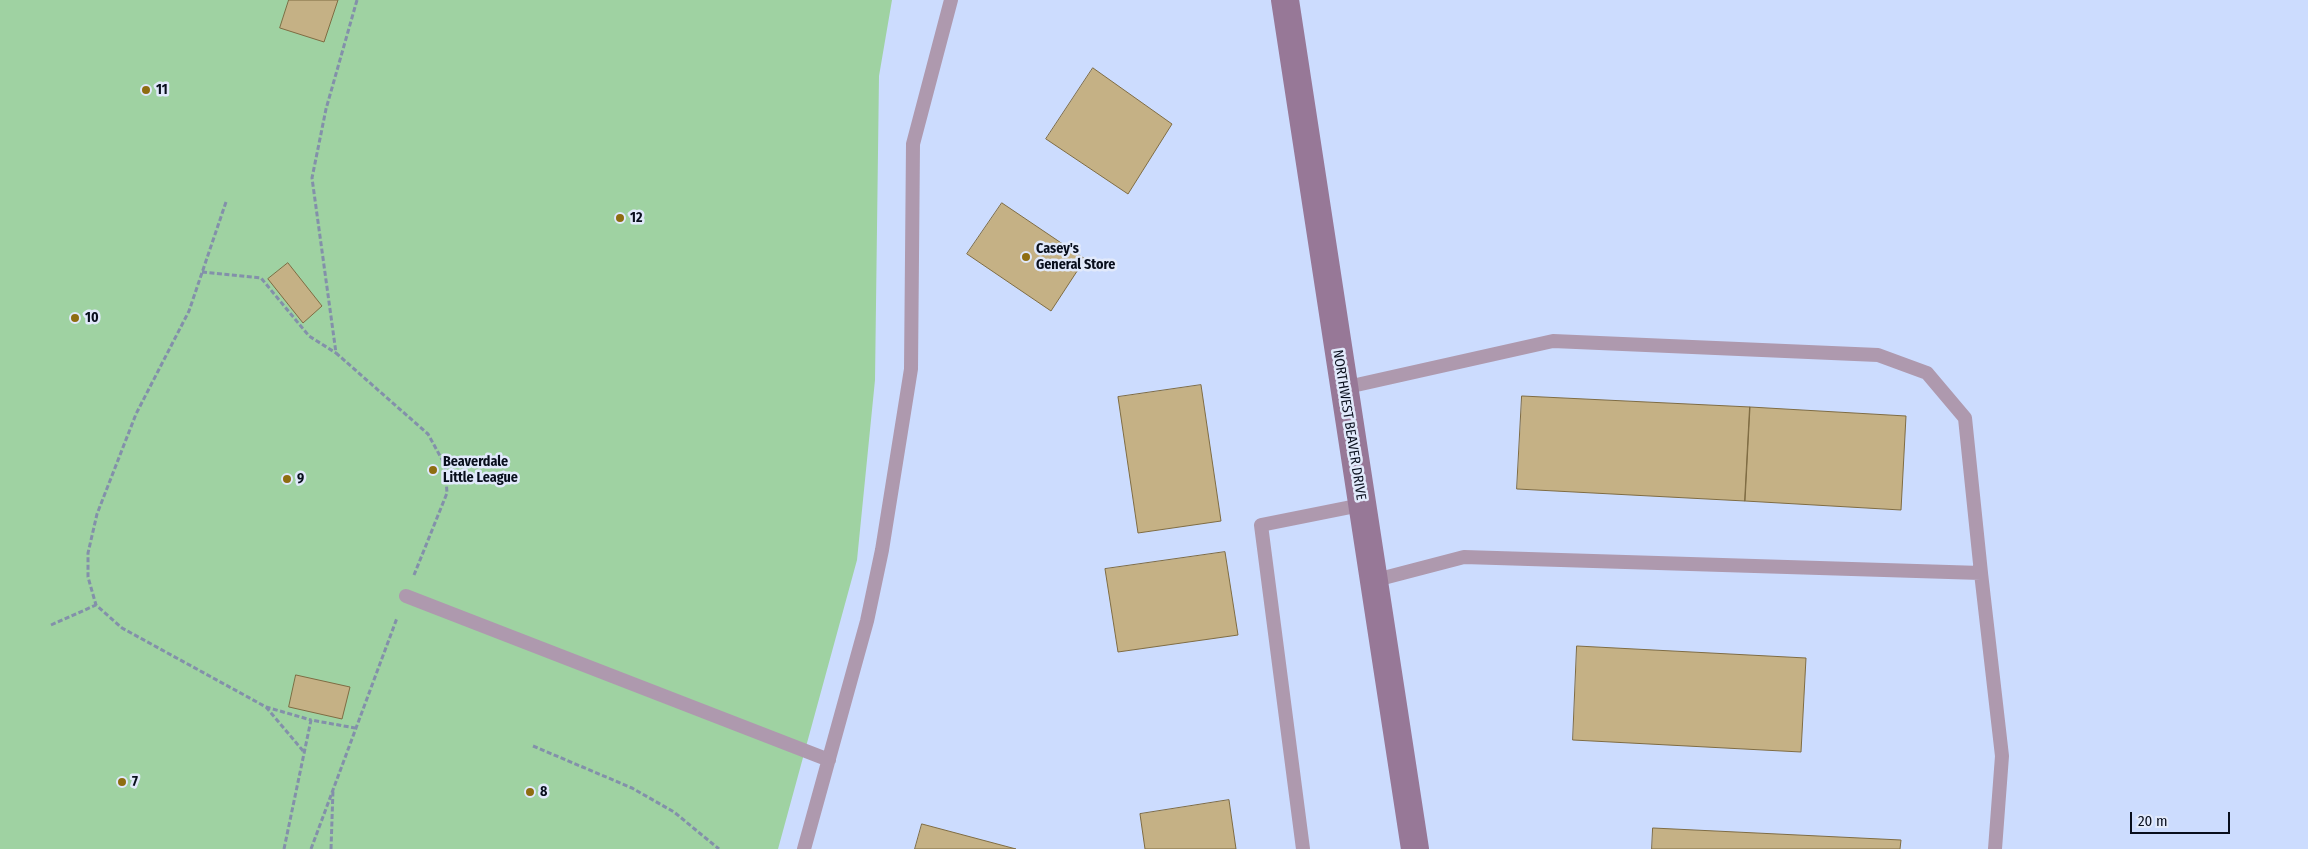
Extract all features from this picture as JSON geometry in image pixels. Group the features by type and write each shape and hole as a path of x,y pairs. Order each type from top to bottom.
{"main road":[{"name":"NORTHWEST BEAVER DRIVE","path":"1285,0 1372,581 1415,849"}],"lane":[{"path":"804,849 868,621 882,550 911,369 913,144 951,0"},
{"path":"1344,388 1553,341 1878,355 1927,373 1964,418 2002,756 1995,849"},
{"path":"1303,849 1261,525 1361,505"},
{"path":"1372,581 1464,557 1981,573"},
{"path":"406,596 829,760"}],"path":[{"path":"336,353 312,178 326,110 357,0"},
{"path":"226,202 190,311 136,414 97,514 88,553 88,577 96,605 122,628 266,707 311,720 354,728"},
{"path":"202,272 261,278 309,336 336,353 428,434 445,465 447,493 354,728 310,849"},
{"path":"51,625 96,605"},
{"path":"266,707 304,752"},
{"path":"284,849 311,720"},
{"path":"533,746 632,788 674,812 719,849"},
{"path":"331,849 333,785"}],"green space":[{"name":"Beaverdale Little League","path":"0,0 892,0 879,76 875,380 857,560 778,849 0,849"}],"building":[{"path":"289,0 338,0 324,42 280,28"},
{"path":"1093,68 1172,124 1128,194 1046,139"},
{"name":"Casey's General Store","path":"1002,203 1085,259 1051,311 967,254"},
{"path":"288,263 322,306 303,323 268,279"},
{"path":"1201,385 1221,521 1138,533 1118,397"},
{"path":"1522,396 1750,407 1745,501 1517,489"},
{"path":"1750,407 1906,416 1901,510 1745,501"},
{"path":"1225,552 1238,635 1118,652 1105,569"},
{"path":"1577,646 1806,658 1801,752 1573,740"},
{"path":"296,675 350,687 342,719 289,707"},
{"path":"1229,800 1236,849 1145,849 1140,814"},
{"path":"922,824 1016,849 915,849"},
{"path":"1653,828 1901,840 1900,849 1652,849"}],"place":[{"name":"11","path":"146,90"},
{"name":"12","path":"620,218"},
{"name":"Casey's General Store","path":"1026,257"},
{"name":"10","path":"75,318"},
{"name":"Beaverdale Little League","path":"433,470"},
{"name":"9","path":"287,479"},
{"name":"7","path":"122,782"},
{"name":"8","path":"530,792"}]}
